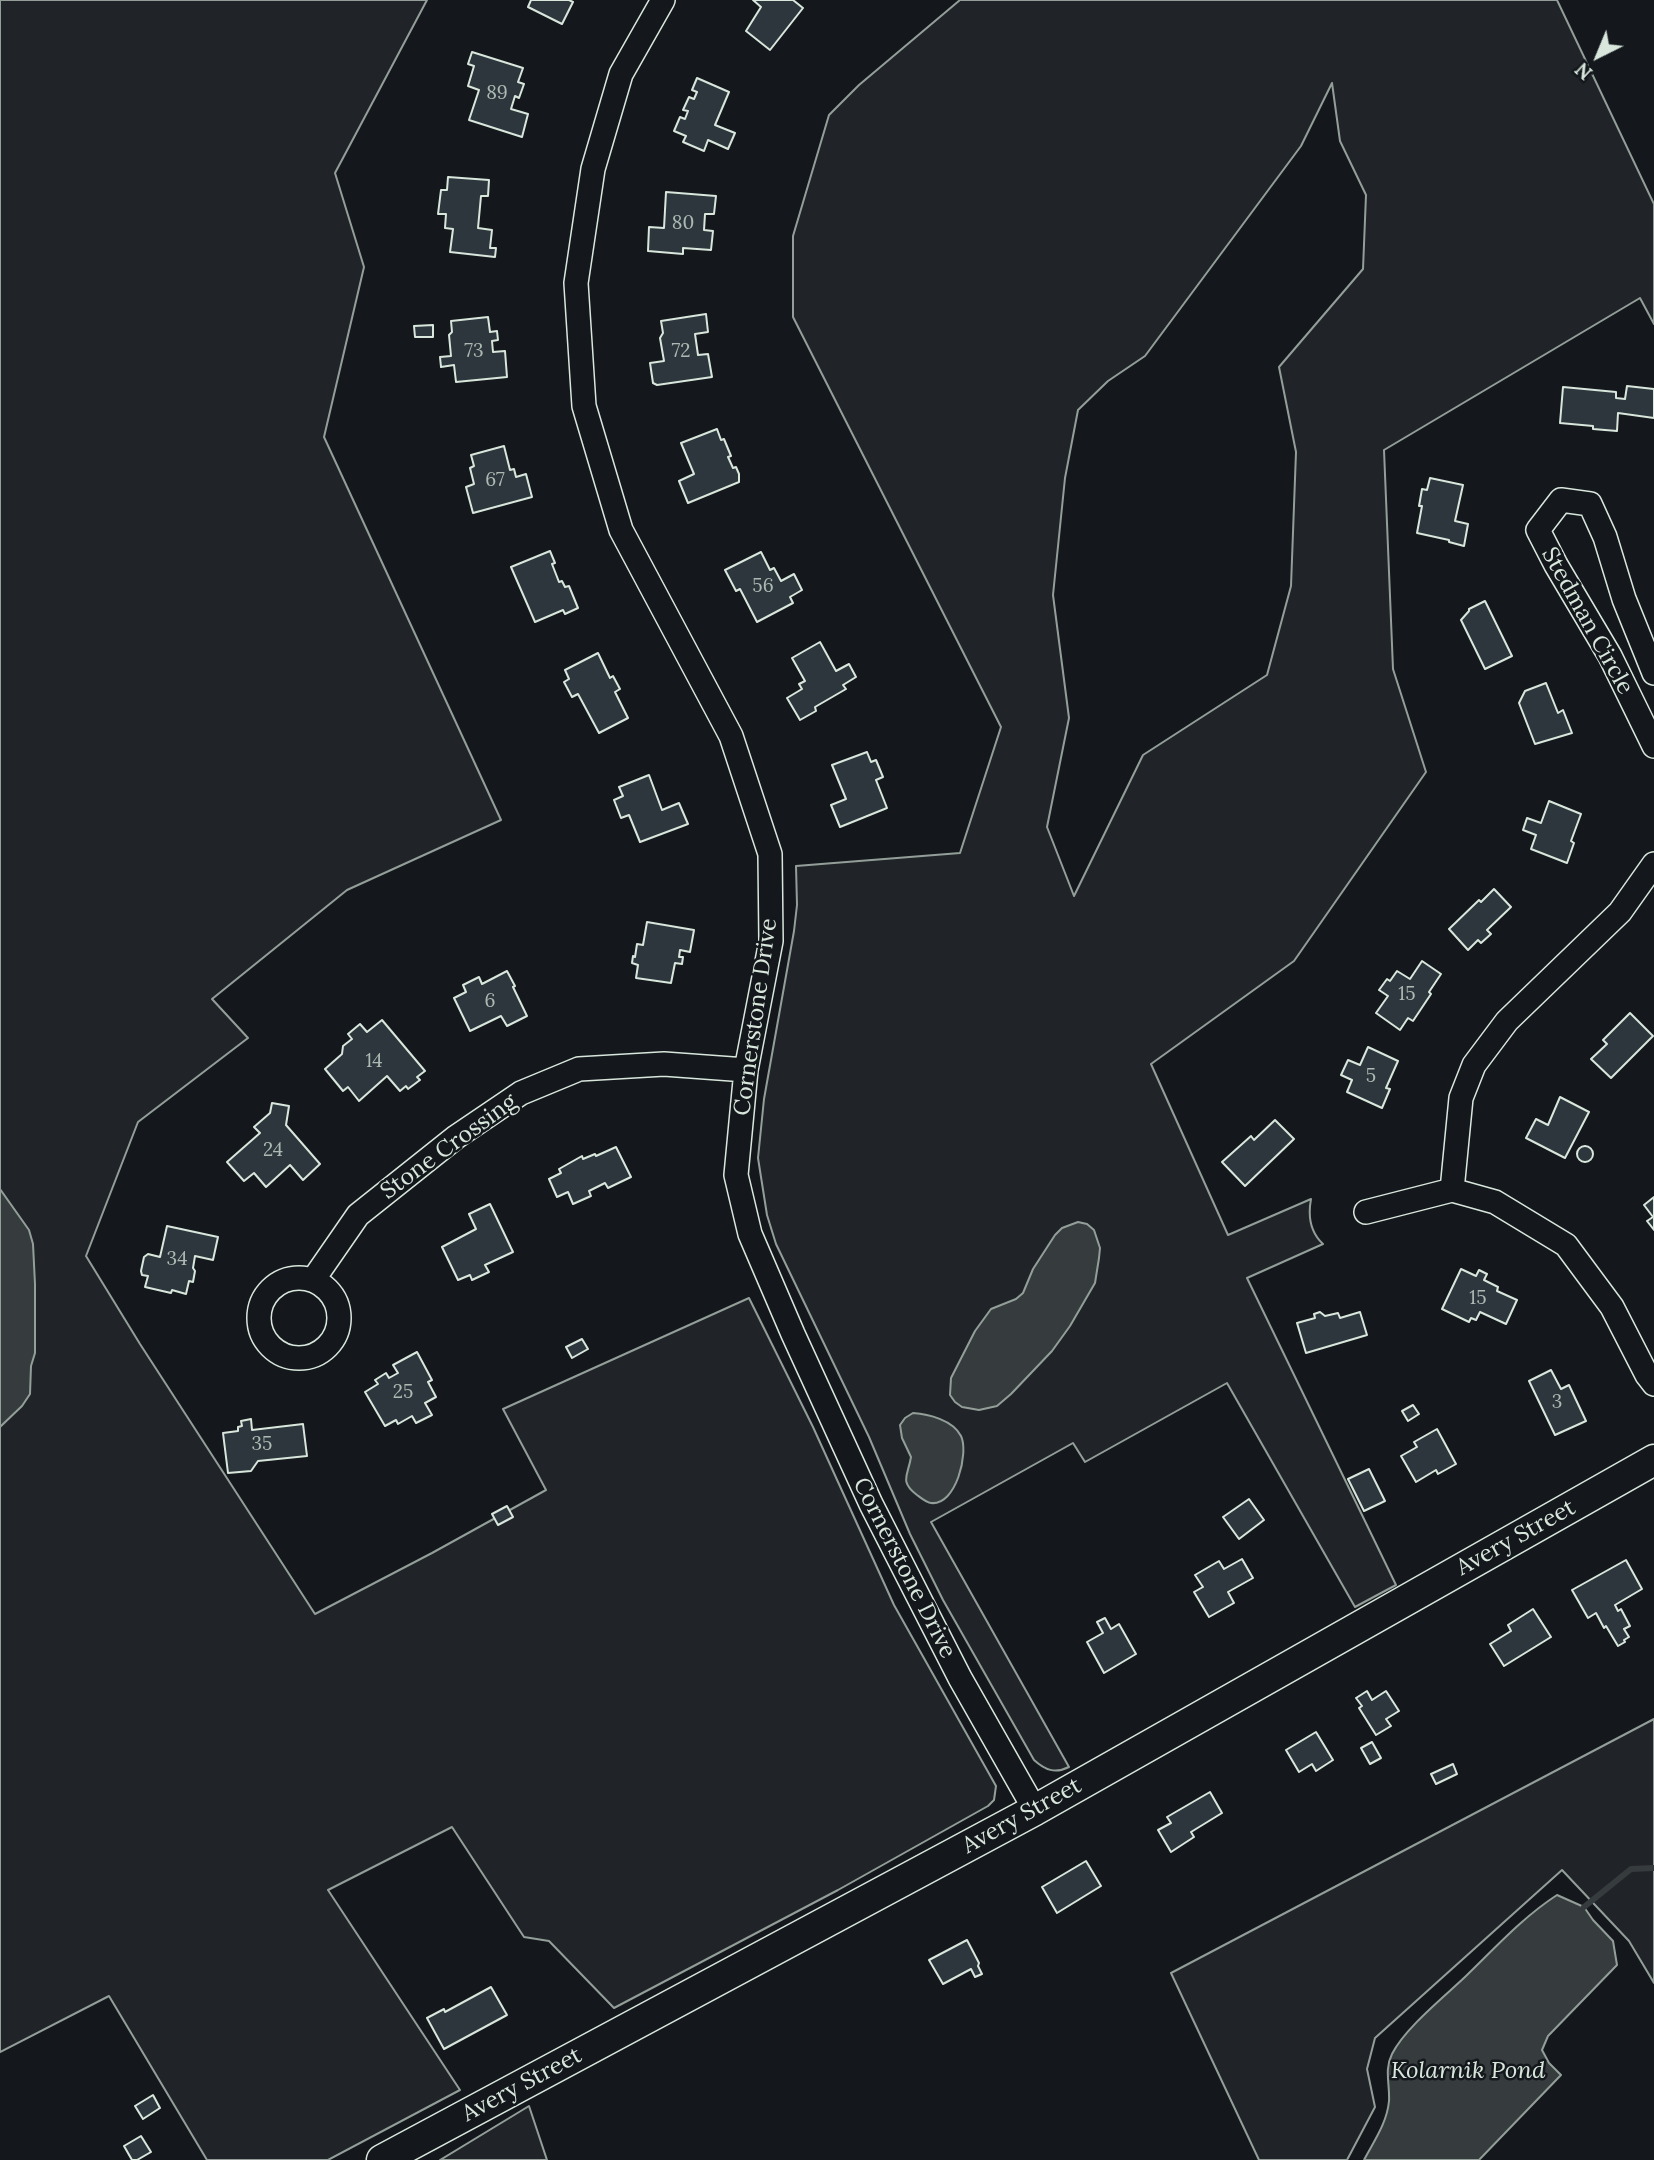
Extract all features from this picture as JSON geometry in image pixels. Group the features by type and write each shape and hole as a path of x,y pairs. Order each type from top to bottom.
{"main road":[{"name":"Avery Street","path":"382,2160 1035,1810 1654,1460"}],"street":[{"name":"Cornerstone Drive","path":"663,0 621,74 593,169 576,283 584,406 621,530 731,736 770,854 771,941 746,1070 736,1175 750,1234 871,1504 960,1678 1035,1810"},
{"name":"Stedman Circle","path":"1654,673 1624,599 1605,537 1590,504 1561,500 1538,530 1610,656 1654,746"},
{"path":"1452,1190 1461,1098 1474,1065 1507,1021 1620,912 1654,864"},
{"name":"Stone Crossing","path":"313,1280 358,1215 456,1137 521,1093 579,1069 664,1064 746,1070"},
{"path":"1366,1212 1452,1190 1494,1202 1566,1245 1612,1307 1654,1384"}],"shaded area":[{"path":"0,0 427,0 335,173 364,267 324,437 501,820 347,890 212,999 248,1038 138,1122 86,1256 315,1614 546,1490 503,1409 749,1298 813,1427 894,1605 996,1786 994,1800 988,1806 838,1890 614,2008 549,1941 524,1937 452,1827 328,1890 460,2090 328,2160 207,2160 109,1996 0,2052"},
{"path":"960,0 1557,0 1654,204 1654,324 1640,298 1384,450 1393,669 1426,772 1294,961 1151,1064 1228,1235 1311,1199 1311,1223 1323,1244 1247,1278 1396,1585 1355,1607 1227,1383 1085,1462 1073,1443 931,1522 1069,1767 1059,1770 1046,1768 1034,1760 943,1600 910,1534 869,1437 776,1244 767,1215 758,1158 764,1099 794,931 797,905 796,866 960,853 1001,727 793,317 793,236 829,115 859,85","holes":["1332,83 1340,141 1366,195 1363,269 1279,367 1296,452 1291,586 1267,675 1143,755 1074,896 1047,827 1069,718 1053,595 1065,478 1078,410 1108,381 1145,356 1301,146"]},
{"path":"1654,1719 1654,1983 1629,1941 1562,1870 1375,2038 1367,2069 1375,2107 1347,2160 1259,2160 1171,1973"},
{"path":"529,2106 547,2160 440,2160"}],"water":[{"path":"0,1189 29,1230 33,1244 35,1353 31,1366 30,1394 22,1406 0,1427"},
{"path":"1078,1222 1087,1224 1094,1230 1100,1248 1095,1283 1070,1326 1052,1351 997,1406 979,1410 962,1407 950,1395 951,1378 975,1331 991,1309 1016,1299 1023,1293 1033,1269 1055,1235 1062,1228"},
{"path":"913,1413 933,1416 946,1422 961,1436 962,1465 954,1488 940,1502 926,1501 911,1490 906,1482 911,1457 902,1438 900,1425"},
{"name":"Kolarnik Pond","path":"1557,1895 1584,1907 1613,1941 1617,1965 1548,2036 1542,2050 1549,2063 1561,2075 1479,2160 1364,2160 1386,2117 1389,2101 1388,2066 1398,2044 1426,2013 1510,1933"}],"building":[{"path":"531,0 573,2 562,24 528,7"},
{"path":"753,0 793,0 803,8 770,50 746,31 761,7"},
{"path":"472,52 523,68 518,82 524,84 519,98 515,96 511,109 528,114 522,137 469,120 479,90 468,86 474,66 468,64"},
{"path":"697,78 729,92 715,125 735,133 728,149 708,140 704,151 683,142 686,136 674,131 680,117 685,119 688,111 683,110 689,97 694,99 697,92 692,90"},
{"path":"448,177 489,180 488,196 481,196 478,228 492,230 490,248 496,248 495,257 450,252 453,229 445,228 446,214 438,214 441,190 447,190"},
{"path":"666,192 716,196 714,214 705,214 704,230 713,231 711,250 683,248 683,254 648,251 649,227 664,228"},
{"path":"706,314 708,332 695,334 698,355 708,354 712,377 657,385 653,383 650,363 664,361 660,338 663,333 661,321"},
{"path":"488,317 490,332 497,331 498,340 492,341 493,352 505,351 507,377 456,382 454,365 441,367 440,357 451,356 451,321"},
{"path":"433,325 433,337 415,337 414,326"},
{"path":"1627,386 1654,389 1654,418 1618,413 1617,431 1560,423 1563,387 1616,392 1616,398 1625,399"},
{"path":"717,429 731,456 728,457 733,468 736,467 739,474 739,482 688,503 679,481 694,474 681,443"},
{"path":"504,446 510,470 514,469 516,477 526,474 532,497 473,513 466,487 474,484 470,468 474,466 471,455"},
{"path":"1430,478 1463,485 1455,521 1468,524 1464,546 1417,533 1422,489 1427,490"},
{"path":"550,551 559,582 562,581 565,587 569,586 578,608 565,614 563,610 535,622 511,567"},
{"path":"761,552 770,570 774,568 781,581 794,574 802,590 790,597 793,603 757,622 740,589 736,591 725,570"},
{"path":"1485,601 1512,656 1485,669 1461,620 1469,609"},
{"path":"820,642 836,671 849,664 856,677 843,685 846,689 815,707 816,711 800,720 787,698 802,689 799,684 805,681 792,658"},
{"path":"598,653 610,678 613,676 620,689 615,692 628,718 599,733 578,694 572,697 564,682 569,679 565,670"},
{"path":"1546,683 1558,713 1563,710 1572,733 1535,744 1519,703 1525,691"},
{"path":"867,752 871,762 876,760 883,777 876,780 887,808 840,827 831,805 846,799 832,765"},
{"path":"649,775 662,810 679,803 688,824 640,842 629,815 621,818 614,800 623,796 619,787"},
{"path":"1549,801 1581,814 1571,841 1574,843 1567,863 1531,849 1536,835 1523,830 1527,818 1541,823"},
{"path":"1494,889 1511,907 1487,930 1491,934 1481,943 1478,940 1468,950 1449,929"},
{"path":"647,922 694,930 690,952 680,950 682,964 675,963 671,983 636,978 638,965 632,963 633,956 635,957 637,944 643,945"},
{"path":"1422,961 1441,974 1413,1021 1408,1018 1400,1030 1376,1013 1388,996 1379,990 1397,971 1410,979"},
{"path":"507,971 527,1016 507,1026 501,1016 470,1031 454,998 466,992 463,985 479,977 482,984"},
{"path":"1630,1013 1653,1036 1611,1078 1591,1059 1607,1044 1603,1040"},
{"path":"382,1020 425,1071 417,1077 420,1080 408,1089 406,1086 400,1091 387,1076 359,1101 348,1087 343,1091 325,1069 342,1054 343,1046 352,1039 348,1034 360,1024 367,1032"},
{"path":"1368,1047 1398,1061 1386,1088 1390,1089 1382,1108 1347,1092 1352,1080 1341,1075 1348,1060 1360,1065"},
{"path":"1560,1097 1589,1112 1565,1158 1526,1138 1536,1119 1548,1125"},
{"path":"272,1103 289,1106 286,1125 320,1164 303,1180 290,1165 266,1187 254,1173 244,1181 227,1162 260,1133 254,1127 270,1113"},
{"path":"1275,1120 1294,1139 1245,1186 1222,1162 1251,1136 1254,1140"},
{"path":"1585,1146 1591,1148 1591,1160 1585,1162 1579,1160 1577,1154 1579,1148"},
{"path":"616,1147 631,1177 608,1188 605,1183 589,1191 591,1196 573,1204 568,1192 557,1197 549,1179 561,1173 559,1169 582,1156 583,1159 595,1154 596,1156"},
{"path":"1654,1197 1654,1230 1647,1221 1653,1217 1644,1205"},
{"path":"490,1204 513,1252 485,1265 489,1272 472,1280 470,1275 458,1280 442,1247 476,1229 469,1214"},
{"path":"167,1226 218,1237 213,1260 195,1256 193,1282 189,1281 186,1294 145,1287 148,1276 142,1275 141,1271 144,1257 148,1254 160,1257"},
{"path":"1461,1269 1476,1276 1479,1270 1487,1274 1484,1280 1498,1287 1497,1291 1517,1300 1506,1324 1480,1312 1476,1320 1471,1318 1469,1322 1442,1309"},
{"path":"1320,1312 1325,1316 1338,1313 1340,1318 1360,1312 1367,1335 1306,1353 1297,1323 1315,1318 1314,1314"},
{"path":"582,1339 588,1349 572,1358 566,1347"},
{"path":"417,1352 432,1380 428,1382 436,1397 425,1403 432,1415 416,1423 412,1416 398,1424 396,1420 385,1426 365,1392 378,1384 375,1380 386,1373 389,1378 398,1373 393,1365"},
{"path":"1551,1370 1561,1389 1569,1385 1586,1421 1555,1435 1529,1381"},
{"path":"1413,1405 1419,1414 1408,1421 1402,1411"},
{"path":"251,1419 252,1430 303,1424 307,1456 258,1461 251,1471 228,1473 223,1433 238,1431 238,1427 242,1426 241,1421"},
{"path":"1437,1429 1456,1464 1438,1474 1436,1470 1416,1482 1401,1456 1417,1447 1414,1442"},
{"path":"1369,1469 1385,1501 1364,1511 1348,1479"},
{"path":"1249,1499 1264,1520 1239,1539 1223,1517"},
{"path":"507,1506 513,1517 498,1525 492,1514"},
{"path":"1242,1559 1253,1578 1228,1592 1234,1603 1209,1617 1194,1592 1203,1587 1195,1575 1219,1561 1224,1569"},
{"path":"1626,1560 1642,1589 1615,1605 1618,1611 1621,1609 1630,1626 1624,1629 1629,1637 1618,1646 1596,1613 1588,1618 1572,1590"},
{"path":"1533,1609 1551,1637 1504,1666 1490,1644 1511,1631 1508,1625"},
{"path":"1105,1618 1111,1629 1119,1624 1136,1654 1104,1673 1087,1642 1103,1633 1097,1622"},
{"path":"1367,1691 1372,1700 1386,1691 1399,1711 1386,1719 1391,1726 1376,1735 1359,1708 1362,1706 1356,1698"},
{"path":"1316,1732 1333,1760 1316,1771 1312,1764 1299,1772 1286,1750"},
{"path":"1372,1742 1381,1758 1370,1764 1361,1748"},
{"path":"1453,1764 1457,1774 1436,1784 1431,1774"},
{"path":"1210,1792 1222,1813 1191,1832 1194,1837 1171,1852 1158,1830 1171,1823 1167,1817"},
{"path":"1086,1861 1101,1886 1057,1913 1042,1887"},
{"path":"967,1940 982,1974 975,1977 971,1969 943,1984 929,1960"},
{"path":"491,1987 507,2015 444,2049 427,2018 444,2009 445,2012"},
{"path":"153,2095 160,2108 143,2119 135,2106"},
{"path":"141,2136 151,2152 132,2160 124,2146"}],"waterway":[{"path":"1584,1907 1631,1869 1654,1868"}]}
